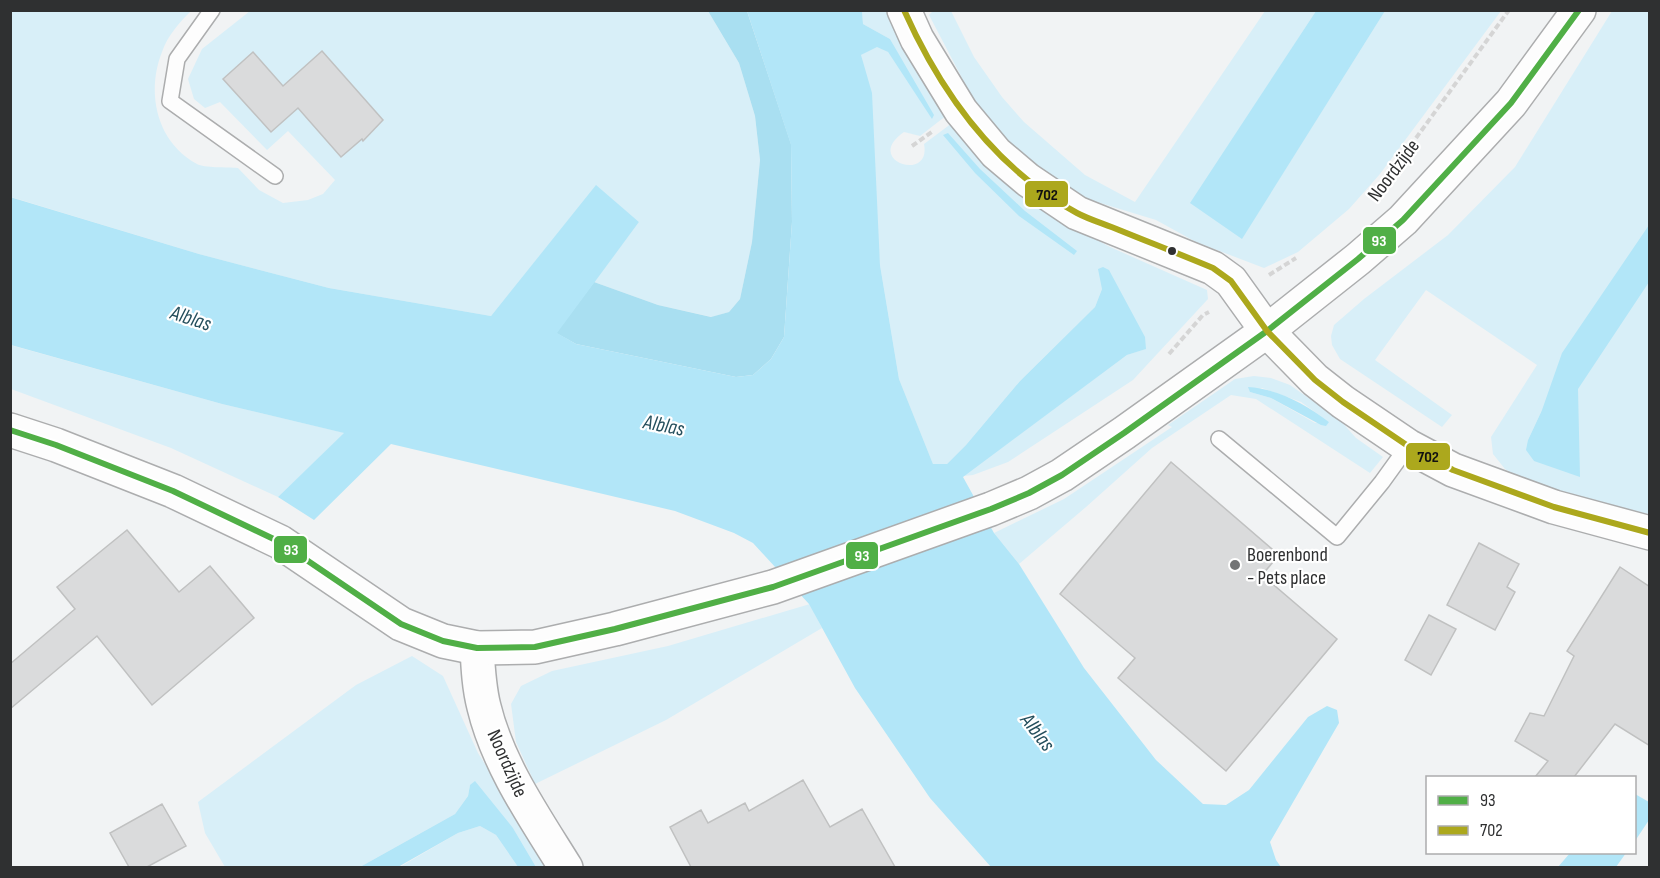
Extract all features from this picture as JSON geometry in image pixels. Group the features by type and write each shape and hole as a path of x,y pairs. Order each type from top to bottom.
{"main road":[{"path":"904,10 917,39 961,111 996,153 1028,180 1077,213 1213,268 1231,281 1268,331 1315,380 1361,414 1408,446 1454,470 1554,507 1650,533"},
{"path":"10,430 56,445 173,490 280,542 401,624 443,640 477,648 535,647 773,587 991,509 1062,475 1268,331 1403,220 1511,103 1579,10"},
{"name":"Noordzijde","path":"477,648 478,677 484,709 501,754 527,806 566,867"}],"lane":[{"path":"213,10 177,59 170,101 275,176"},
{"path":"1219,440 1337,537 1408,446"}],"path":[{"name":"Noordzijde","path":"1375,195 1509,10"},
{"path":"1240,293 1298,257"}],"shaded area":[{"path":"10,11 191,11 167,40 157,67 155,99 164,129 172,143 183,155 197,164 238,168 259,190 283,203 308,200 323,194 335,180 288,131 267,150 220,102 205,108 194,99 188,79 202,49 250,11 708,11 739,63 755,116 760,160 752,242 740,299 729,312 712,317 658,305 594,282 639,222 596,186 491,316 329,288 199,254 11,197"},
{"path":"708,11 747,11 791,144 792,222 784,337 771,359 753,375 736,377 576,344 556,333 594,282 658,305 711,317 729,312 740,299 752,242 760,160 755,116 739,63"},
{"path":"862,11 886,11 900,41 947,115 920,136 904,132 893,142 891,152 894,159 901,164 918,163 924,156 924,144 952,123 979,156 1009,186 1064,222 1110,247 1207,290 1208,299 1133,380 1008,462 973,475 963,476 1127,355 1145,349 1102,289 1095,307 1020,381 966,445 947,464 933,464 899,379 880,265 861,55 877,46 888,52 932,118 890,39 863,24"},
{"path":"933,11 951,11 974,57 1002,97 1024,122 1085,175 1135,202 1265,11 1316,11 1191,203 1242,238 1385,11 1501,11 1380,174 1349,209 1298,252 1264,268 1196,242 1156,220 1087,199 1052,184 1028,165 993,127 973,99 929,15"},
{"path":"1612,11 1649,11 1649,514 1585,502 1524,481 1505,469 1493,454 1491,437 1537,365 1426,290 1375,360 1452,415 1442,427 1340,359 1332,345 1331,336 1334,325 1364,299 1448,235 1515,167","holes":["1542,410 1534,461 1528,440"]},
{"path":"10,345 222,404 345,433 278,497 171,448 11,389"},
{"path":"1254,376 1271,378 1290,385 1340,420 1356,438 1383,457 1370,473 1256,399 1231,395 1152,448 1019,564 994,533 1064,499 1172,427 1168,425 1235,379","holes":["1262,388 1301,402 1329,422 1315,423 1271,398 1250,392"]},
{"path":"810,604 822,628 666,720 535,784 516,742 511,704 521,686 552,671 668,646"},
{"path":"412,656 443,676 478,753 549,867 536,867 513,828 470,785 468,796 455,814 360,867 225,867 205,833 198,802 356,685"},
{"path":"480,826 496,835 518,867 398,868 458,833"}],"water":[{"name":"Alblas","path":"747,11 862,11 863,24 890,39 934,115 932,119 888,52 877,47 861,55 872,93 880,265 899,379 933,464 947,464 1020,381 1095,307 1102,289 1098,269 1103,267 1109,270 1145,337 1146,349 1127,355 963,477 994,533 1019,564 1084,668 1156,760 1203,804 1226,805 1249,790 1308,717 1327,706 1337,710 1339,723 1270,842 1281,867 991,867 930,798 855,688 809,604 753,543 734,533 675,511 391,444 314,520 278,497 344,433 222,404 11,345 10,197 199,254 329,288 491,316 596,185 639,222 557,333 576,344 736,377 753,375 771,359 784,337 792,222 791,145"},
{"path":"1316,11 1385,11 1242,239 1190,203"},
{"path":"948,133 980,169 1025,211 1077,251 1074,255 1019,216 975,173 943,135"},
{"path":"1649,225 1649,282 1578,389 1580,477 1534,461 1526,450 1528,440 1542,410 1562,353"},
{"path":"1248,387 1291,398 1329,422 1326,426 1321,425 1271,398 1250,392"},
{"path":"475,781 513,828 536,867 518,867 496,835 480,826 458,833 398,867 360,867 455,814 468,796 470,785"},
{"path":"1636,795 1649,802 1649,820 1636,840"},
{"path":"1569,854 1625,854 1616,867 1558,867"}],"building":[{"path":"322,51 383,120 363,141 362,139 341,157 298,108 271,132 223,79 253,52 283,86"},
{"path":"1171,462 1279,555 1262,575 1337,639 1226,771 1118,678 1135,658 1060,594"},
{"path":"127,530 179,592 210,566 254,618 152,705 97,636 10,709 10,664 75,609 57,587"},
{"path":"1479,543 1519,564 1507,587 1515,592 1495,630 1447,605"},
{"path":"1620,567 1650,587 1650,746 1615,724 1575,776 1536,776 1548,761 1515,741 1530,713 1544,716 1574,656 1567,651"},
{"path":"1429,615 1456,629 1431,675 1405,660"},
{"path":"803,780 830,827 862,809 895,867 691,867 670,827 701,810 708,823 745,803 749,811"},
{"path":"162,804 186,846 147,867 129,867 110,833"}],"transit line":[{"name":"702","path":"904,10 935,71 954,99 996,151 1021,174 1048,195 1082,215 1213,268 1231,281 1267,331 1315,380 1343,402 1408,446 1453,470 1554,507 1650,533"},
{"name":"93","path":"10,430 56,445 173,491 280,542 401,624 443,641 477,648 535,647 615,629 773,587 991,509 1029,493 1062,475 1124,433 1267,331 1403,220 1511,103 1579,10"}],"place":[{"name":"Boerenbond - Pets place","path":"1235,565"}]}
